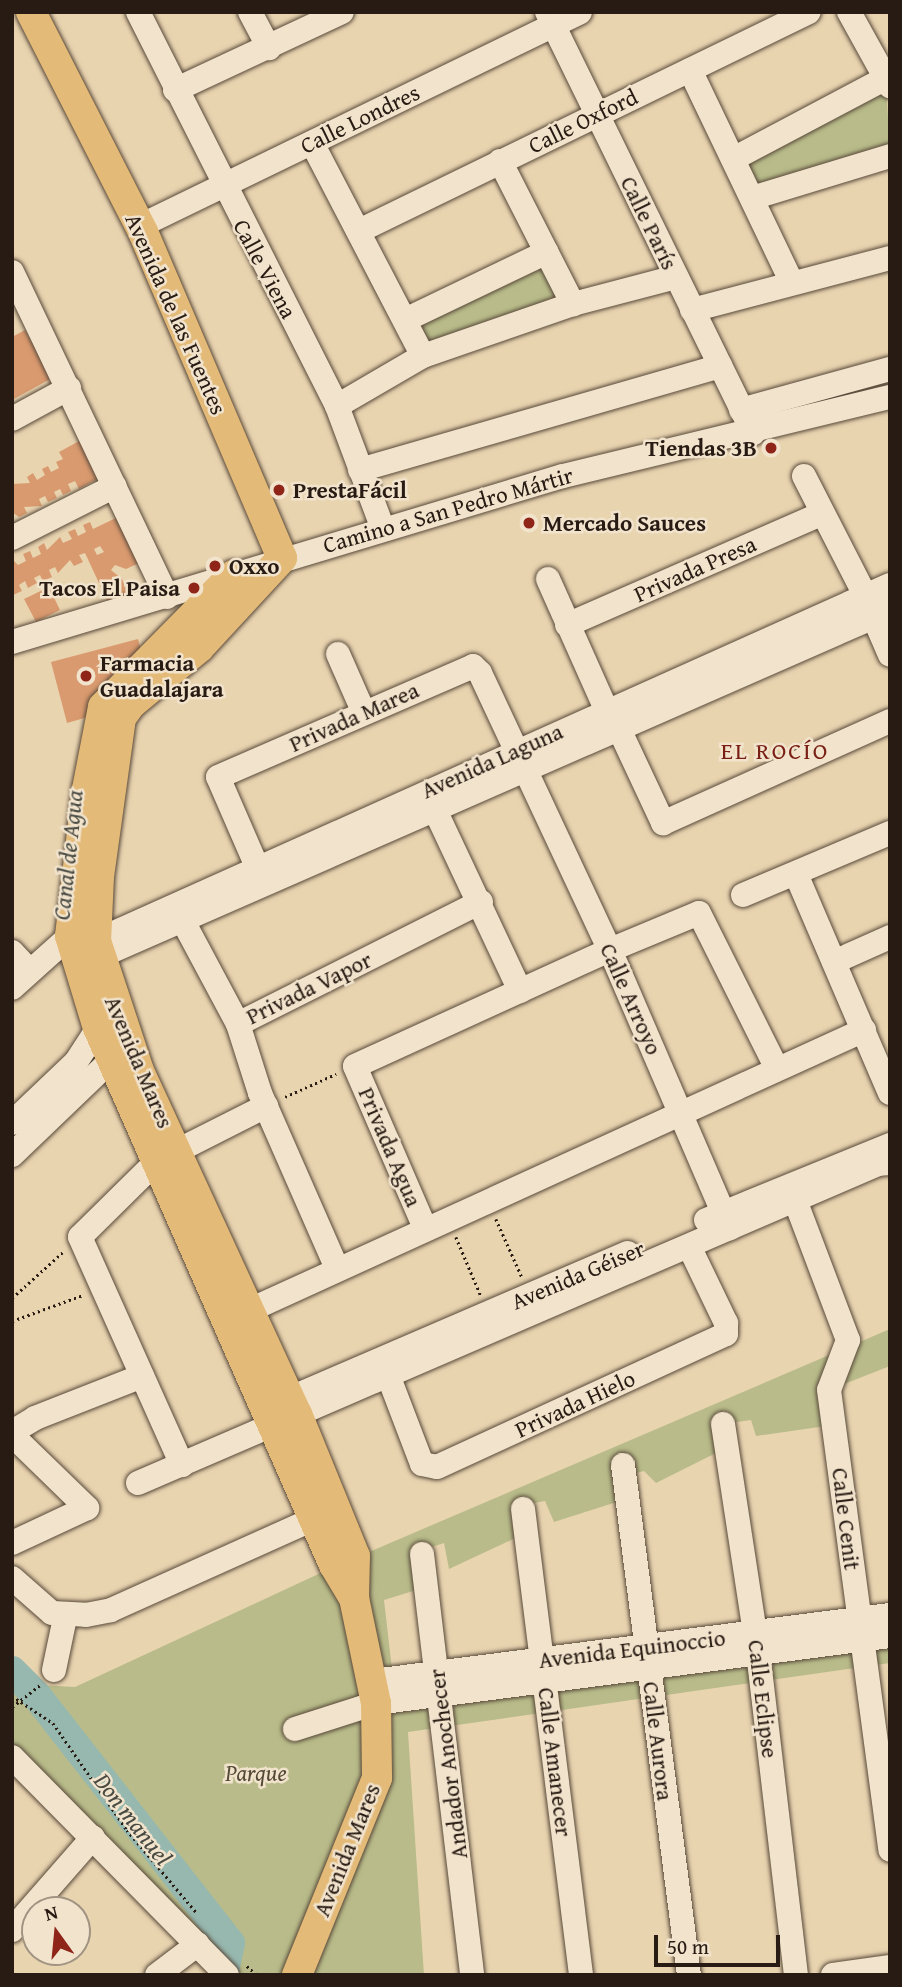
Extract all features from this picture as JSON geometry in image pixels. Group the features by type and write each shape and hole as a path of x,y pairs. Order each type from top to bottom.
{"main road":[{"name":"Avenida de las Fuentes","path":"32,12 140,226 282,558"},
{"name":"Avenida de las Fuentes","path":"12,16 61,74"},
{"name":"Avenida Mares","path":"167,1156 130,1049 88,944 121,718 131,704 198,648 282,558"},
{"name":"Avenida Mares","path":"233,575 103,706 86,789 88,944 97,1028 167,1156 326,1513 354,1598 375,1692 377,1778 297,1975"},
{"name":"Avenida Mares","path":"207,1241 250,1310 282,1411"}],"street":[{"name":"Calle Viena","path":"138,12 220,183 337,406 383,529"},
{"path":"250,12 269,48"},
{"path":"175,90 342,12"},
{"name":"Calle Londres","path":"140,226 220,183 312,143 550,19 580,12"},
{"name":"Calle Oxford","path":"359,231 809,12"},
{"path":"733,159 888,82 849,12"},
{"name":"Calle París","path":"550,19 753,433"},
{"path":"690,70 792,284"},
{"path":"312,143 423,356"},
{"path":"752,198 890,156"},
{"path":"500,161 573,304"},
{"path":"405,320 547,252"},
{"path":"692,310 890,258"},
{"path":"337,406 423,356 573,304 676,277"},
{"path":"15,285 69,388 167,597"},
{"path":"360,470 720,366"},
{"path":"741,410 890,369"},
{"path":"12,419 69,388"},
{"name":"Camino a San Pedro Mártir","path":"12,642 167,597 282,558 564,476 887,405"},
{"path":"804,477 877,608 890,655"},
{"path":"12,538 116,486"},
{"name":"Privada Presa","path":"567,625 823,513"},
{"path":"548,579 606,709"},
{"name":"Avenida Laguna","path":"88,944 258,869 310,855 435,810 606,709 739,665 877,608 890,585"},
{"path":"338,654 364,713"},
{"name":"Avenida Laguna","path":"88,944 184,923 310,855 520,761 621,731 739,665"},
{"name":"Privada Marea","path":"258,869 218,777 473,666 480,673 520,761"},
{"path":"621,731 663,823 890,721"},
{"name":"Calle Arroyo","path":"520,761 610,950 726,1221"},
{"path":"435,810 481,902 520,991"},
{"path":"743,895 890,833"},
{"path":"796,874 890,1093"},
{"name":"Privada Vapor","path":"184,923 238,1024 481,902"},
{"name":"Privada Agua","path":"776,1069 699,913 610,950 355,1066 425,1228 863,1030"},
{"path":"834,962 890,937"},
{"path":"12,952 21,979 88,944"},
{"path":"238,1024 266,1106 337,1268"},
{"path":"12,1123 76,1062 97,1028"},
{"path":"12,1154 112,1059"},
{"path":"182,1465 80,1237 167,1156 266,1106"},
{"name":"Avenida Géiser","path":"282,1411 512,1308 726,1221 889,1159"},
{"name":"Avenida Géiser","path":"282,1411 388,1375 512,1308 689,1246 726,1221 796,1200 889,1159"},
{"name":"Calle Cenit","path":"796,1200 848,1340 829,1390 890,1850"},
{"path":"250,1310 425,1228"},
{"name":"Privada Hielo","path":"388,1375 422,1464 437,1467 726,1334 726,1323 689,1246"},
{"path":"12,1543 87,1508 12,1434 35,1418 142,1376"},
{"path":"138,1483 182,1465 282,1411"},
{"name":"Calle Eclipse","path":"723,1424 756,1643 796,1975"},
{"name":"Calle Aurora","path":"623,1465 689,1975"},
{"name":"Calle Amanecer","path":"523,1509 581,1975"},
{"path":"12,1578 38,1603 65,1618 111,1610 326,1513"},
{"name":"Andador Anochecer","path":"422,1554 472,1975"},
{"name":"Avenida Equinoccio","path":"860,1630 890,1615"},
{"path":"47,1678 65,1618"},
{"name":"Avenida Equinoccio","path":"295,1729 375,1692 860,1630 890,1636"},
{"path":"17,1770 93,1838 219,1959"},
{"path":"12,1930 93,1838"},
{"path":"157,1975 219,1959"},
{"path":"832,1975 890,1967"}],"path":[{"path":"266,1106 355,1066"},
{"path":"488,1200 512,1308"},
{"path":"448,1218 512,1308"},
{"path":"12,1298 80,1237"},
{"path":"12,1321 103,1288"},
{"path":"12,1707 47,1678"},
{"path":"12,1696 53,1723 127,1830 199,1915"},
{"path":"219,1959 257,1975"}],"green space":[{"path":"886,83 890,153 754,194 739,162"},
{"path":"547,252 573,304 423,356 405,320"},
{"name":"Parque","path":"890,1329 890,1366 829,1390 833,1425 756,1436 751,1420 723,1424 726,1448 656,1483 644,1471 625,1476 623,1500 554,1522 545,1501 529,1504 526,1533 449,1569 444,1543 423,1550 426,1587 384,1600 393,1678 890,1614 890,1663 408,1732 424,1975 242,1975 12,1751 12,1660 39,1685 75,1687 327,1570"}],"building":[{"path":"25,330 52,378 12,400 12,337"},
{"path":"81,440 101,477 79,489 75,481 68,484 71,491 63,495 60,489 54,492 57,498 48,502 45,496 39,499 42,506 24,507 27,513 19,517 12,512 12,484 30,483 27,477 33,473 37,480 45,475 42,469 48,466 51,472 59,468 56,462 63,459 59,452"},
{"path":"118,517 139,563 126,569 115,565 111,570 122,579 134,605 112,611 85,553 79,555 83,562 74,566 70,560 58,573 55,567 49,570 52,577 43,581 40,575 34,578 37,583 28,588 25,581 19,585 22,591 13,595 12,559 18,565 26,561 23,554 30,551 33,558 41,554 38,547 44,543 47,550 60,537 63,543 72,539 68,532 75,529 78,536 86,532 83,525 90,522 93,529","holes":["100,546 104,552 97,555 94,549"]},
{"path":"49,587 60,610 36,622 24,599"},
{"name":"Farmacia Guadalajara","path":"138,639 141,650 88,717 67,723 51,662"}],"waterway":[{"name":"Don manuel","path":"12,1671 36,1695 230,1943 223,1975"}],"place":[{"name":"Tiendas 3B","path":"771,448"},
{"name":"PrestaFácil","path":"279,490"},
{"name":"Mercado Sauces","path":"529,523"},
{"name":"Oxxo","path":"215,566"},
{"name":"Tacos El Paisa","path":"194,588"},
{"name":"Farmacia Guadalajara","path":"86,676"}],"district":[{"name":"EL ROCÍO","path":"775,751"}],"water label":[{"name":"Canal de Agua","path":"68,855"}]}
